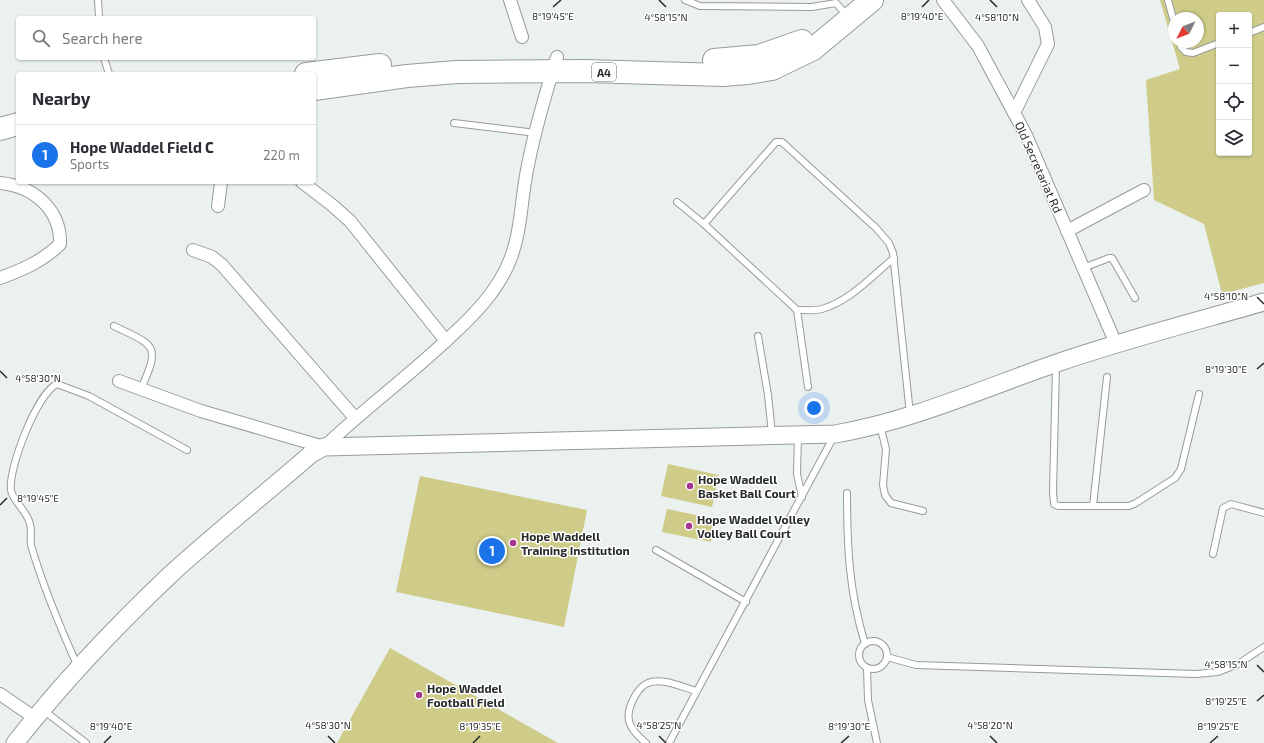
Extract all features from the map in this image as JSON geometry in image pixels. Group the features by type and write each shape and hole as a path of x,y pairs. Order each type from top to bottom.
{"highway":[{"name":"A4","path":"316,73 413,61 476,57 554,64 723,75 748,73 772,69 813,49 872,0"},
{"name":"A4","path":"316,89 407,76 554,64 726,60 759,56 795,45 805,39 848,5"},
{"path":"0,129 16,125"},
{"path":"0,144 16,140"}],"street":[{"path":"510,0 522,37"},
{"name":"Old Secretariat Rd","path":"943,0 978,46 1026,135 1116,344"},
{"path":"1014,113 1048,44 1045,27 1028,0"},
{"path":"15,743 38,713 79,669 105,638 172,574 312,454 324,447 355,418 422,364 483,304 497,285 510,260 518,229 528,165 554,64"},
{"path":"0,183 12,184 37,195 52,213 60,230 60,244 51,254 25,269 0,278"},
{"path":"218,206 221,184"},
{"path":"305,184 350,221 446,341"},
{"path":"1067,231 1144,190"},
{"path":"193,250 212,257 222,265 355,418"},
{"path":"119,381 201,411 324,447 773,437 835,434 880,425 1056,363 1116,344 1264,302"},
{"path":"0,694 38,713"}],"lane":[{"path":"98,0 100,16"},
{"path":"685,0 700,6 812,7 836,3 848,5"},
{"path":"1168,0 1171,12"},
{"path":"1252,32 1264,28"},
{"path":"1183,48 1186,52 1193,53 1216,44"},
{"path":"105,60 108,72"},
{"path":"454,123 536,133"},
{"path":"704,224 778,141 782,142 876,228 889,243 894,258 910,415"},
{"path":"677,202 704,224 797,310 808,387"},
{"path":"797,310 821,309 832,305 849,295 894,258"},
{"path":"1083,268 1112,258 1135,298"},
{"path":"114,326 148,344 152,350 153,356 149,371 141,389"},
{"path":"758,336 768,395 773,437"},
{"path":"1056,363 1054,504 1058,506 1129,506 1174,478 1181,469 1199,394"},
{"path":"1093,506 1107,377"},
{"path":"79,669 52,610 31,543 30,523 22,507 13,497 10,489 14,468 26,429 34,412 51,387 57,384 89,396 187,450"},
{"path":"880,425 886,449 883,485 885,495 891,503 923,512"},
{"path":"669,743 835,434"},
{"path":"798,436 797,474 802,497"},
{"path":"847,493 847,540 849,570 853,599 865,644"},
{"path":"1214,554 1224,508 1231,504 1264,513"},
{"path":"656,550 746,602"},
{"path":"867,668 880,668 884,665 887,657 885,648 882,644 873,641 865,644 860,652 861,661 867,668 868,700 877,743"},
{"path":"887,657 916,665 1196,674 1218,672 1238,664 1264,647"},
{"path":"646,743 638,736 630,725 627,715 630,705 638,690 648,683 659,681 696,691"},
{"path":"38,713 86,743"}],"shaded area":[{"path":"1160,0 1264,0 1264,283 1222,294 1204,224 1154,200 1146,80 1180,69 1174,48 1204,48 1204,12 1168,12 1168,28"},
{"name":"Hope Waddell Basket Ball Court","path":"668,464 719,475 712,507 661,496"},
{"path":"420,476 587,510 564,627 396,592"},
{"name":"Hope Waddel Volley Volley Ball Court","path":"667,509 715,519 711,542 662,532"},
{"name":"Hope Waddel Football Field","path":"390,648 558,743 337,743"}],"place":[{"name":"Hope Waddell Basket Ball Court","path":"690,486"},
{"name":"Hope Waddel Volley Volley Ball Court","path":"689,526"},
{"name":"Hope Waddell Training Institution","path":"513,543"},
{"name":"Hope Waddel Field C","path":"492,551"},
{"name":"Hope Waddel Football Field","path":"419,695"}]}
